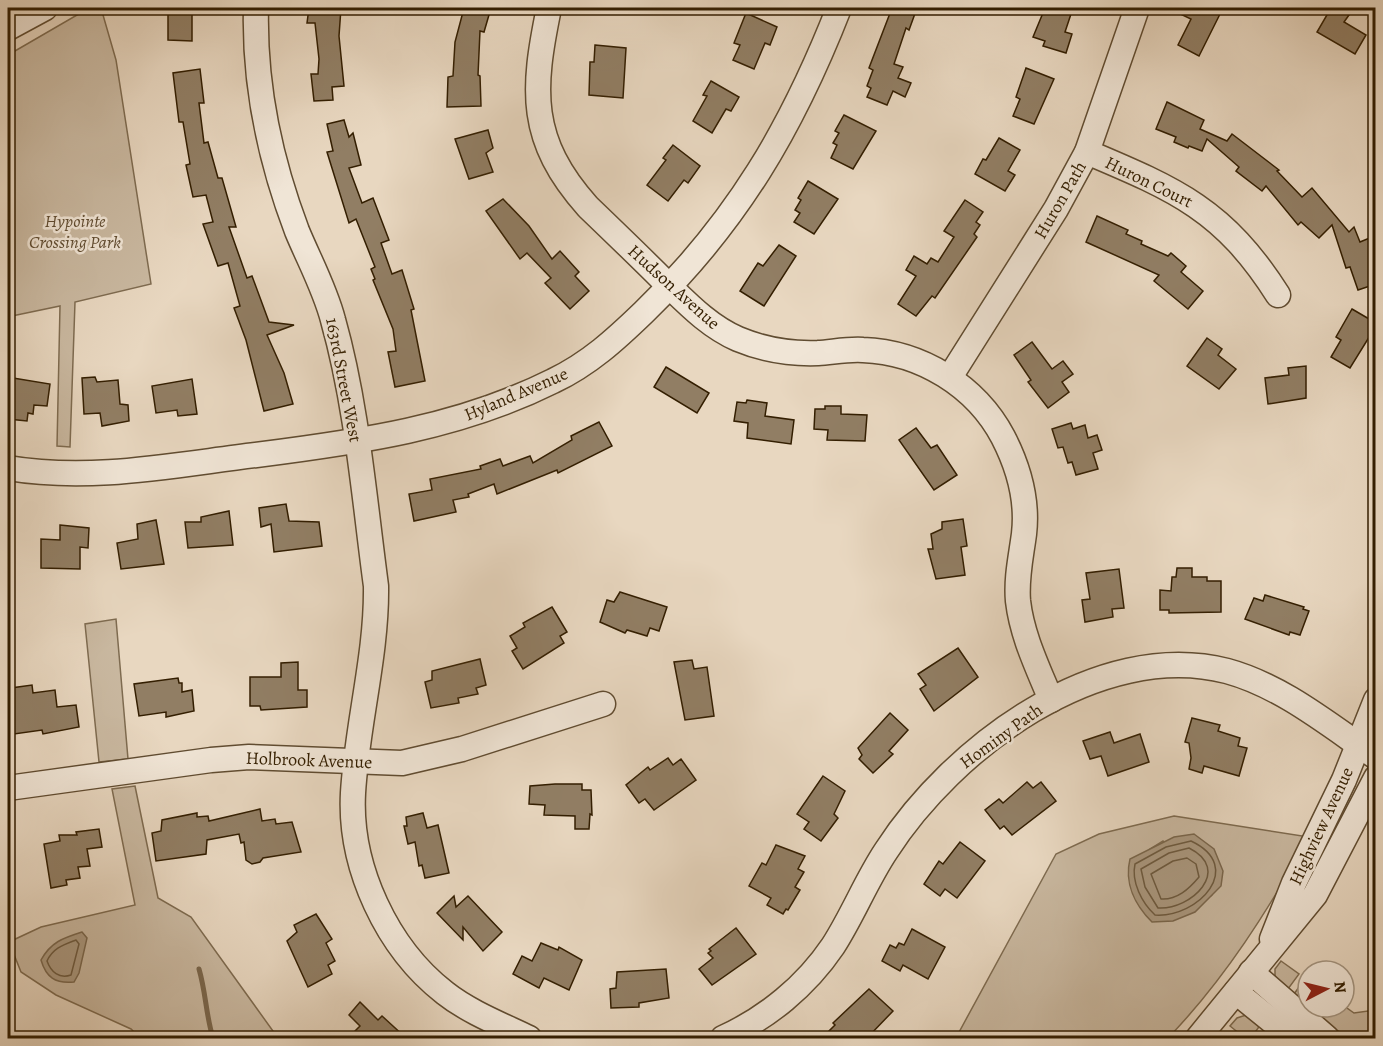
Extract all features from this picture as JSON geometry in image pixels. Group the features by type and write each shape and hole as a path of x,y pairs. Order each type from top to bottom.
{"street":[{"path":"8,28 45,8"},
{"name":"163rd Street West","path":"256,8 260,80 269,137 289,207 333,317 346,371 376,585 376,616 356,763"},
{"name":"Hudson Avenue","path":"549,8 539,60 536,94 543,129 552,156 572,189 588,207 704,319 738,339 792,353 863,350 883,352 923,363 950,377 994,422 1017,469 1025,520 1018,565 1018,602 1026,637 1052,700"},
{"name":"Hyland Avenue","path":"8,468 32,472 107,474 356,442 405,433 454,420 552,382 604,349 671,287 708,246 765,163 823,48 839,8"},
{"name":"Huron Path","path":"950,377 1056,210 1087,152 1137,8"},
{"name":"Huron Court","path":"1087,152 1151,179 1203,209 1237,238 1257,261 1278,295"},
{"name":"Hominy Path","path":"723,1038 769,1012 809,975 832,945 886,850 933,792 987,743 1052,700 1091,681 1146,666 1197,666 1226,671 1275,690 1367,751"},
{"name":"Highview Avenue","path":"1267,953 1294,883 1344,780 1367,751 1376,700"},
{"name":"Holbrook Avenue","path":"8,788 211,760 283,758 356,763 402,763 429,758 603,704"},
{"path":"356,763 353,796 359,855 378,908 393,933 420,970 447,995 530,1038"},
{"name":"Highview Avenue","path":"1198,1038 1315,895 1376,778"},
{"path":"1251,972 1327,1038"},
{"path":"1236,992 1293,1038"}],"green space":[{"name":"Hypointe Crossing Park","path":"89,8 101,8 116,60 151,284 75,302 70,447 57,446 60,306 8,315 8,55"},
{"path":"116,619 128,759 99,762 85,624"},
{"path":"135,786 158,898 191,917 278,1038 140,1038 131,1029 56,995 21,972 9,942 41,927 135,905 112,789"},
{"path":"1174,816 1309,837 1245,942 1208,992 1168,1038 953,1038 958,1034 1056,854 1099,834","holes":["1163,841 1212,896 1150,849"]},
{"path":"1281,961 1296,972 1296,978 1288,989 1275,977 1275,969"},
{"path":"1375,1010 1375,1038 1349,1035 1321,1020 1356,1019 1356,1013"},
{"path":"1246,1015 1261,1024 1251,1038 1245,1038 1230,1026 1237,1018"}],"water":[{"path":"1194,834 1214,849 1223,871 1221,886 1195,912 1173,921 1152,922 1132,893 1129,877 1130,859 1174,837"},
{"path":"82,932 87,938 79,973 74,982 62,982 52,978 41,960 58,942"}],"building":[{"path":"168,8 192,8 192,41 168,40"},
{"path":"309,8 341,8 339,36 344,86 332,87 333,100 314,101 311,74 318,74 319,59 315,23 307,23"},
{"path":"464,8 491,8 484,32 480,31 478,75 480,76 481,106 447,107 448,77 453,76 455,42"},
{"path":"892,8 917,8 909,30 906,28 894,64 903,67 898,78 911,83 905,97 893,91 887,105 867,97 871,88 867,86 873,70 869,68"},
{"path":"1045,8 1073,8 1065,32 1072,34 1066,53 1043,46 1045,41 1033,37"},
{"path":"1168,8 1223,8 1199,56 1178,45 1191,19"},
{"path":"1331,8 1349,15 1344,22 1366,35 1355,54 1317,32"},
{"path":"746,13 777,27 770,45 765,43 754,69 733,60 740,45 734,43"},
{"path":"595,45 626,48 623,98 589,95 590,62 594,62"},
{"path":"1026,68 1054,79 1034,124 1013,116 1020,99 1016,97"},
{"path":"200,69 204,103 199,103 204,143 208,142 218,178 222,178 236,227 229,227 247,278 252,276 269,322 294,325 267,335 284,373 293,404 264,411 246,340 234,308 240,306 228,263 218,266 203,224 213,222 206,195 193,197 186,165 190,164 183,122 179,122 173,73"},
{"path":"711,81 739,97 731,111 726,109 712,133 693,121 707,96 703,95"},
{"path":"1167,102 1204,120 1200,129 1227,141 1232,134 1279,170 1277,171 1302,197 1312,188 1349,232 1354,227 1360,242 1372,237 1376,249 1376,284 1358,290 1350,267 1346,268 1332,225 1319,238 1301,222 1298,225 1266,186 1262,191 1236,171 1239,167 1207,139 1202,151 1174,142 1176,137 1156,129"},
{"path":"844,115 876,131 853,169 831,158 837,145 833,143 839,133 835,131"},
{"path":"344,120 349,137 353,133 361,165 349,168 362,203 373,198 389,240 381,243 392,274 402,270 414,309 411,310 425,381 395,387 388,352 396,351 393,329 373,280 375,279 371,269 375,267 356,219 349,223 327,152 333,151 327,124"},
{"path":"488,130 493,148 486,153 493,172 469,179 455,139"},
{"path":"999,138 1020,150 1008,171 1015,175 1005,191 975,174"},
{"path":"673,145 700,166 688,183 684,180 668,201 647,185 666,160 663,158"},
{"path":"808,181 838,199 814,234 794,222 800,213 795,210 801,200 798,198"},
{"path":"503,199 529,226 552,259 560,251 579,272 575,276 589,291 570,309 545,283 551,278 527,253 520,259 486,211"},
{"path":"965,200 983,212 976,222 980,225 974,234 977,237 935,298 932,296 916,316 898,304 916,276 906,270 914,256 927,264 931,258 938,262 954,237 944,231"},
{"path":"1097,216 1128,230 1126,234 1142,241 1141,244 1168,256 1171,253 1186,266 1181,272 1203,291 1188,309 1154,281 1159,275 1086,242"},
{"path":"779,245 796,256 764,306 740,291 758,263 763,266"},
{"path":"1352,309 1376,323 1376,326 1350,368 1331,357 1341,340 1336,337"},
{"path":"1207,338 1222,349 1218,355 1236,369 1219,389 1187,366"},
{"path":"1032,342 1052,369 1063,361 1073,374 1062,382 1069,392 1048,408 1028,382 1031,380 1014,355"},
{"path":"1306,366 1306,398 1268,404 1265,378 1289,375 1288,368"},
{"path":"666,367 709,393 697,413 654,387"},
{"path":"95,377 97,382 118,380 120,404 128,405 129,421 102,426 100,413 84,414 82,378"},
{"path":"13,378 50,384 47,406 34,405 33,414 28,413 27,421 8,419"},
{"path":"192,379 197,414 178,416 177,410 156,413 152,386"},
{"path":"747,400 767,403 765,416 794,420 791,444 747,438 748,423 734,421 737,402 746,403"},
{"path":"825,406 841,406 841,414 867,415 865,441 827,440 828,430 814,429 815,409 825,409"},
{"path":"599,422 612,446 558,473 557,470 497,494 494,484 468,494 469,497 453,500 456,512 414,521 409,494 432,490 430,479 481,469 480,466 500,459 503,466 530,456 533,463 572,440 571,436"},
{"path":"1071,423 1073,429 1085,425 1088,438 1097,435 1102,450 1093,453 1098,469 1076,475 1072,462 1068,463 1063,447 1058,448 1052,429"},
{"path":"916,428 931,448 937,445 957,475 934,490 899,440"},
{"path":"286,504 289,521 319,522 322,546 274,552 271,524 261,527 259,508"},
{"path":"229,511 233,545 188,548 185,522 201,522 201,517"},
{"path":"963,519 967,546 961,547 965,575 936,579 928,549 933,549 931,534 942,529 942,522"},
{"path":"156,520 164,564 121,569 117,543 138,539 137,524"},
{"path":"60,525 89,528 88,548 80,547 80,569 41,568 41,539 60,540"},
{"path":"1177,568 1192,568 1192,577 1207,577 1207,581 1221,581 1221,612 1169,613 1169,610 1160,610 1160,590 1171,591 1172,577 1176,577"},
{"path":"1119,569 1124,608 1112,609 1113,617 1085,622 1082,600 1090,599 1086,573"},
{"path":"620,592 667,607 659,631 650,628 647,636 627,630 625,633 600,622 607,600 614,602"},
{"path":"1265,595 1304,607 1303,609 1309,611 1300,635 1290,632 1289,635 1245,619 1254,598 1263,601"},
{"path":"552,607 567,632 560,636 564,643 523,669 512,651 517,648 510,636 525,627 523,623"},
{"path":"958,648 978,677 934,711 920,689 926,685 918,674"},
{"path":"480,659 486,685 476,688 478,694 458,698 459,703 431,708 425,682 432,680 432,671"},
{"path":"692,660 694,669 707,667 714,716 685,720 674,662"},
{"path":"298,662 298,690 307,690 307,707 261,710 260,706 250,706 250,677 281,677 281,663"},
{"path":"178,678 179,683 182,683 182,692 192,690 194,711 166,717 166,712 139,716 134,684"},
{"path":"32,685 33,693 55,690 57,707 76,705 79,727 43,734 42,730 14,734 13,730 8,731 8,698 12,697 11,688"},
{"path":"890,713 908,730 889,751 893,754 873,773 859,759 862,755 858,748"},
{"path":"1192,718 1220,725 1218,731 1240,738 1238,746 1247,748 1239,776 1204,766 1202,773 1189,769 1191,758 1189,743 1185,742"},
{"path":"1110,732 1114,743 1140,734 1149,762 1108,776 1101,756 1090,759 1083,741"},
{"path":"668,758 673,765 681,759 696,780 654,810 645,799 639,803 626,785 648,767 650,770"},
{"path":"823,776 845,791 834,814 838,818 821,841 804,829 809,822 797,814"},
{"path":"1027,782 1033,788 1041,782 1056,801 1012,835 1004,826 1000,829 985,810 999,799 1003,803"},
{"path":"582,784 582,790 591,790 592,815 590,814 589,829 575,829 575,816 544,815 545,805 529,804 530,786"},
{"path":"260,809 262,821 275,819 276,824 292,822 301,852 263,858 260,862 252,864 246,860 244,842 241,843 239,834 207,840 206,854 156,861 152,833 161,831 162,820 197,813 197,817 208,816 209,821"},
{"path":"423,813 427,828 438,825 449,873 425,878 422,865 419,866 415,842 408,844 404,826 407,826 406,817"},
{"path":"99,829 102,847 87,849 90,866 78,867 80,878 66,880 67,885 51,888 44,844 60,841 59,835 77,835 76,832"},
{"path":"960,842 985,861 957,898 945,889 940,896 924,884 939,861 943,864"},
{"path":"776,845 805,856 798,869 804,872 795,887 800,890 783,914 767,905 771,898 749,886 762,863 766,865"},
{"path":"454,896 456,907 468,896 502,932 483,951 463,927 463,940 437,913"},
{"path":"316,914 332,939 326,943 335,961 328,965 332,974 308,987 287,941 297,932 294,925"},
{"path":"736,928 756,954 712,985 699,969 713,958 708,953 711,951 709,949"},
{"path":"912,929 945,947 928,979 903,965 900,971 882,961 890,945 896,948 899,943 904,945"},
{"path":"541,943 558,950 559,947 582,960 569,990 544,978 539,988 513,974 522,956 532,961"},
{"path":"666,969 669,998 639,1003 639,1007 611,1008 610,989 616,988 617,972"},
{"path":"869,989 893,1011 867,1038 836,1038 828,1032 835,1025 833,1023"},
{"path":"360,1002 378,1020 382,1016 406,1038 348,1038 360,1026 349,1015"}],"waterway":[{"path":"199,969 213,1038"}]}
